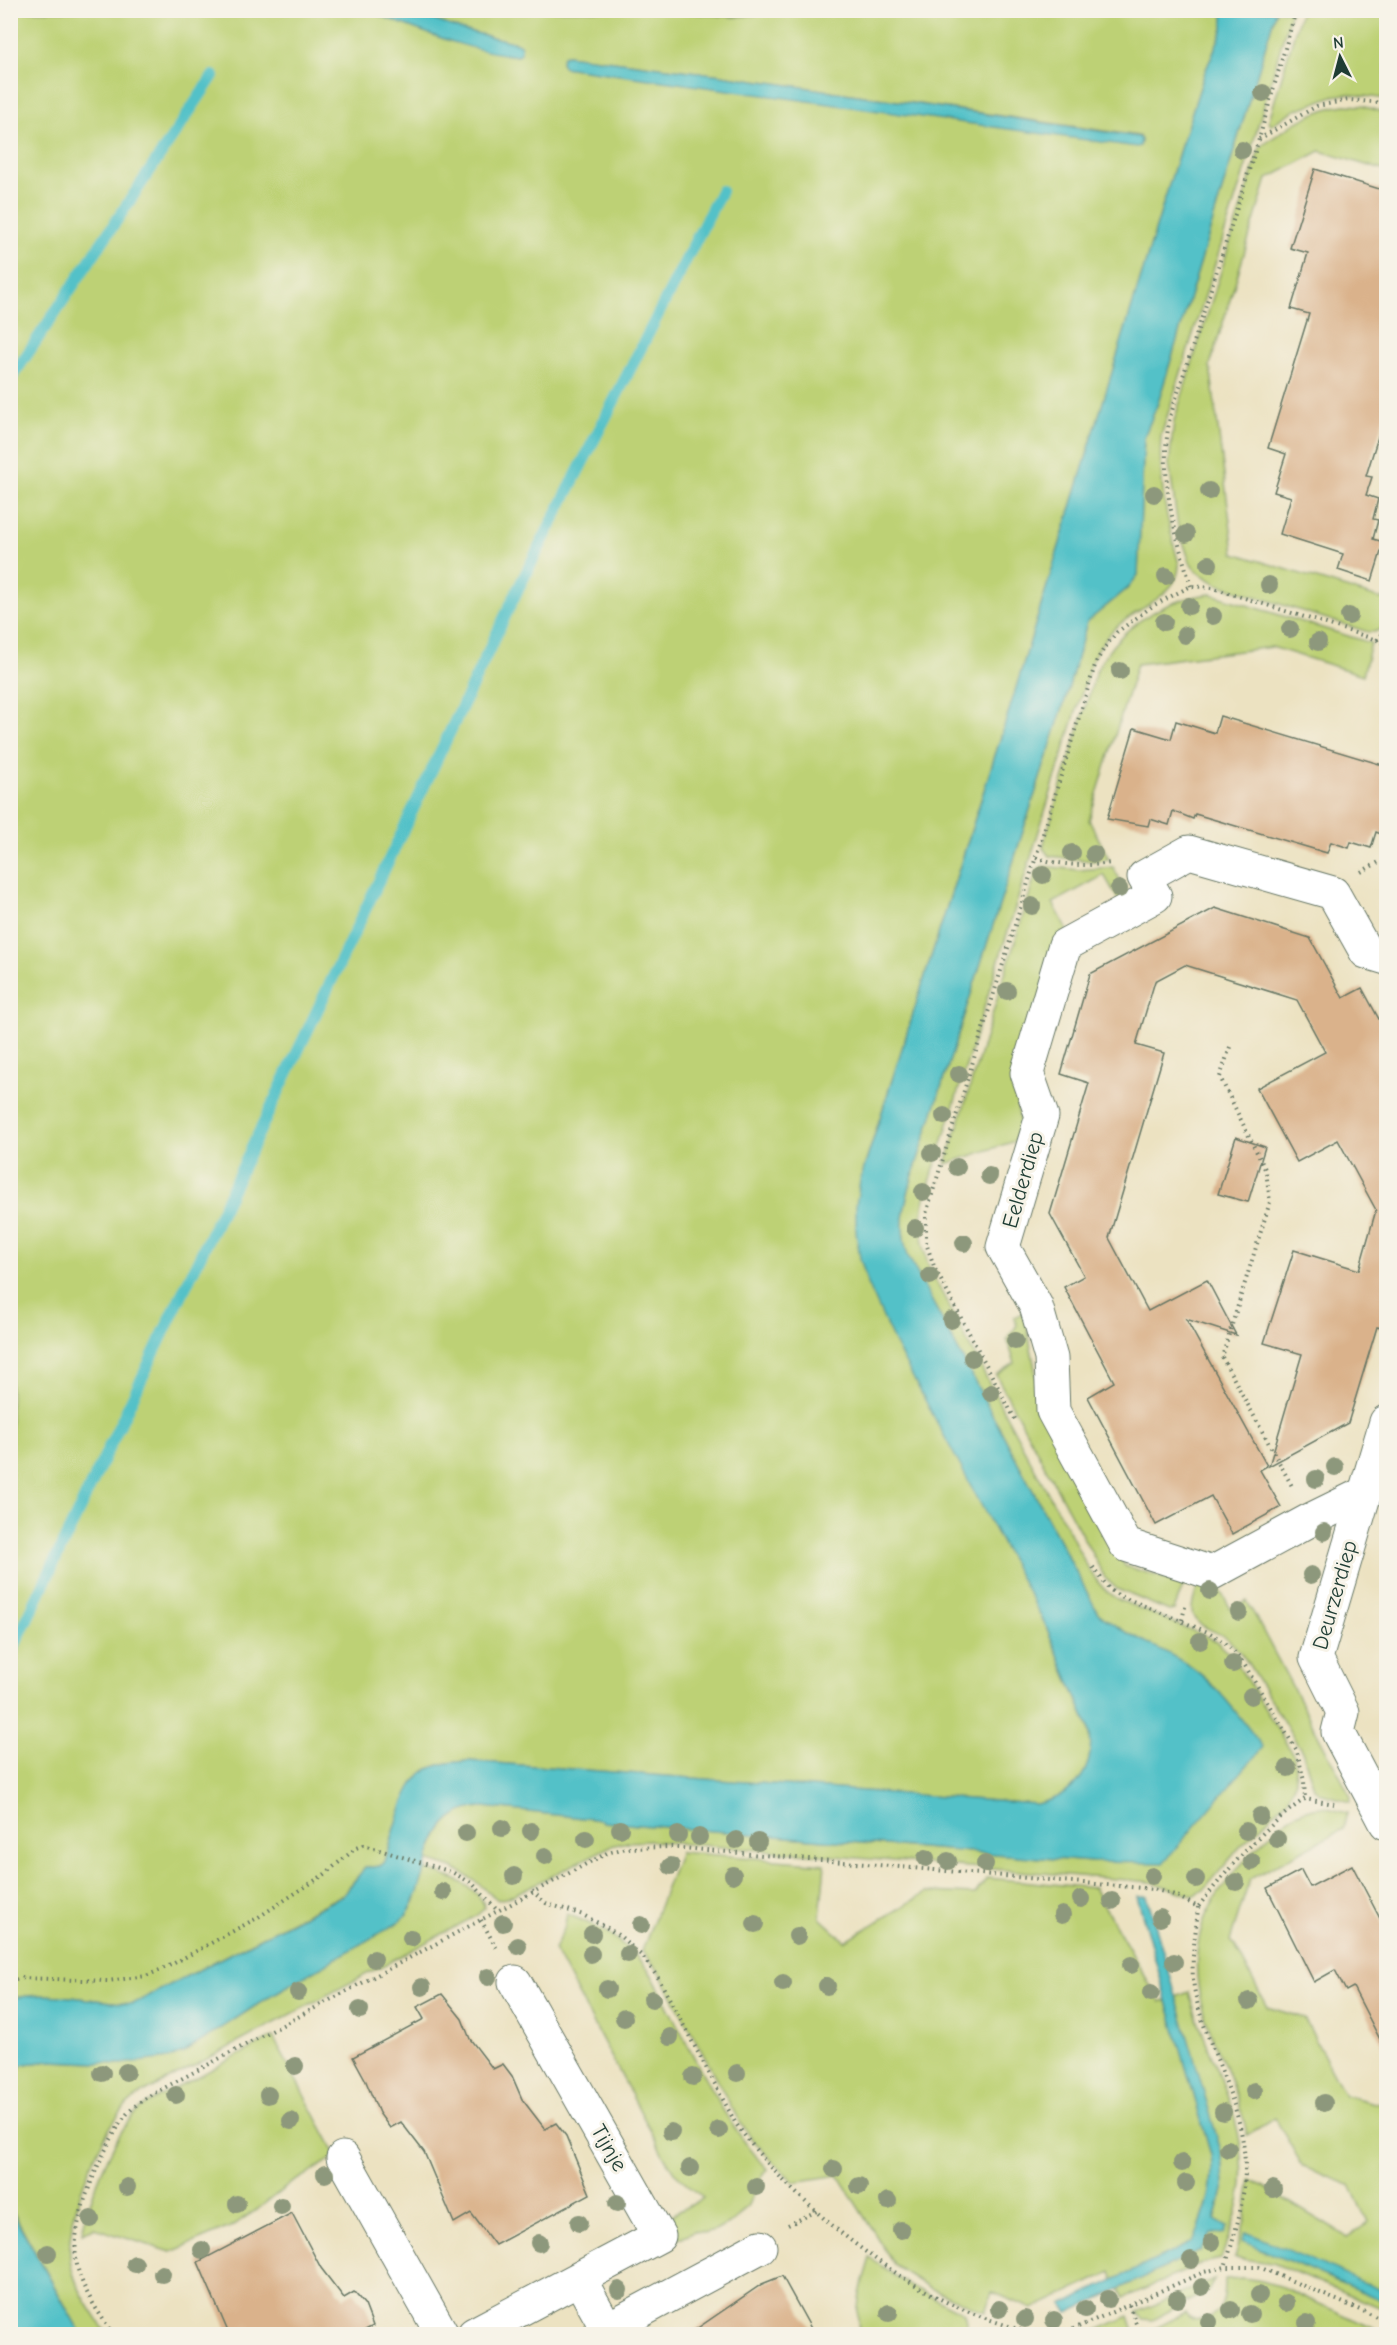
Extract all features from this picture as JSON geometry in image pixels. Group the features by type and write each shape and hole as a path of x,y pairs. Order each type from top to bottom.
{"street":[{"path":"1144,877 1189,852 1333,893 1366,952 1386,958"},
{"name":"Eelderdiep","path":"1144,877 1155,896 1065,945 1027,1073 1042,1116 1003,1247 1036,1306 1052,1358 1053,1411 1126,1545 1212,1573 1365,1493"},
{"name":"Deurzerdiep","path":"1386,1422 1316,1658 1343,1712 1338,1732 1386,1823"},
{"name":"Tijnje","path":"474,2334 580,2280 659,2236 515,1982"},
{"path":"344,2158 442,2334"},
{"path":"580,2280 608,2332 760,2247"}],"path":[{"path":"1191,586 1170,510 1165,473 1166,436 1296,10"},
{"path":"1258,139 1317,106 1349,100 1386,103"},
{"path":"1017,1424 935,1269 926,1243 925,1229 930,1198 1090,681 1105,647 1136,616 1191,586 1213,588 1377,640 1386,645"},
{"path":"1377,640 1386,630"},
{"path":"1036,858 1052,863 1076,865 1111,863 1123,865 1144,877"},
{"path":"1230,1047 1220,1077 1266,1171 1270,1202 1222,1357 1310,1520"},
{"path":"1089,1558 1101,1580 1118,1595 1182,1620 1223,1641 1244,1664 1297,1751 1302,1766 1305,1799 1282,1814 1221,1878 1198,1907 1192,1950 1194,1993 1230,2093 1243,2138 1246,2163 1242,2209 1225,2267"},
{"path":"10,1981 23,1978 108,1981 146,1976 257,1918 325,1874 356,1848 363,1845 452,1872 473,1884 498,1911"},
{"path":"112,2334 80,2279 75,2252 77,2234 90,2185 121,2121 134,2106 532,1891 607,1853 626,1848 671,1847 1153,1889 1175,1895 1198,1907"},
{"path":"532,1891 546,1903 583,1915 606,1927 642,1956 659,1978 745,2137 774,2171 817,2211 873,2256 935,2297 1033,2334"},
{"path":"1062,2334 1204,2272 1225,2267 1259,2267 1386,2321"},
{"path":"1129,2305 1140,2334"}],"green space":[{"path":"672,10 735,17 786,10 1223,11 1223,29 1205,72 1180,149 1005,724 860,1181 857,1207 859,1246 868,1284 1045,1624 1089,1728 1090,1756 1087,1768 1073,1787 1063,1795 1036,1804 469,1761 440,1765 424,1772 411,1789 400,1814 385,1862 380,1866 365,1868 342,1895 133,2004 41,1995 11,1999 10,11 367,11 463,44 518,56 521,46 517,43 463,30 407,11","holes":["567,55 1139,136 1141,140 1140,146 561,63 563,57"]},
{"path":"672,11 786,11 735,17"},
{"path":"1276,11 1291,11 1254,140 1161,436 1162,485 1167,517 1179,564 1177,575 1172,585 1155,601 1114,629 1092,660 925,1198 922,1225 923,1243 930,1270 1093,1576 1108,1593 1117,1599 1216,1641 1233,1657 1294,1756 1296,1780 1287,1800 1240,1847 1204,1890 1192,1896 1152,1882 651,1841 628,1842 611,1846 509,1897 498,1900 475,1881 453,1868 427,1860 446,1823 461,1812 484,1807 602,1820 603,1822 1092,1862 1262,1747 1227,1701 1195,1670 1118,1627 1098,1613 908,1256 903,1225 913,1175 1066,697 1087,622 1128,588 1138,575 1144,437 1158,403"},
{"path":"1301,11 1386,11 1386,97 1347,94 1333,96 1293,111 1271,125 1269,120"},
{"path":"1345,105 1362,106 1386,113 1386,171 1320,151 1267,179 1210,365 1234,553 1381,599 1386,596 1386,626 1375,632 1368,632 1217,584 1197,572 1190,562 1178,527 1169,464 1174,421 1260,147 1290,126 1311,115"},
{"path":"1211,594 1371,643 1363,675 1272,647 1137,664 1089,820 1109,859 1092,861 1049,856 1043,848 1045,839 1096,672 1105,656 1129,629 1143,618 1176,602"},
{"path":"1042,866 1079,870 1113,867 1129,896 1119,901 1104,875 1053,903 1067,929 1013,1079 1020,1123 1015,1141 946,1164 1037,870"},
{"path":"1024,1312 1044,1415 1125,1566 1184,1584 1174,1610 1169,1611 1117,1589 1105,1578 996,1375 1015,1363 1007,1340 1017,1325 1014,1317"},
{"path":"1214,1579 1231,1609 1247,1601 1351,1797 1350,1802 1319,1793 1314,1788 1303,1753 1246,1660 1229,1640 1201,1625 1194,1617 1192,1606 1197,1588"},
{"path":"1323,1807 1347,1813 1343,1829 1250,1879 1230,1941 1235,1946 1267,2007 1304,2018 1345,2095 1386,2106 1386,2310 1273,2263 1234,2258 1245,2220 1251,2179 1347,2237 1368,2223 1350,2185 1303,2167 1275,2118 1247,2135 1238,2100 1205,2017 1198,1986 1196,1963 1198,1943 1211,1905 1222,1888 1236,1870 1283,1822 1301,1812"},
{"path":"680,1852 825,1864 820,1918 845,1941 927,1892 975,1894 987,1878 1094,1888 1160,2002 1167,2001 1211,2155 1210,2189 1194,2242 1114,2280 1111,2272 1033,2309 992,2292 985,2312 930,2288 895,2266 838,2175 794,2182 751,2138 739,2121 658,1970 642,1951"},
{"path":"425,1869 468,1887 481,1900 485,1908 476,1916 145,2092 132,2100 115,2120 104,2138 85,2181 77,2204 70,2247 73,2274 86,2301 107,2334 81,2334 11,2208 10,2071 25,2064 51,2061 121,2064 183,2053 272,1995 401,1921 414,1903"},
{"path":"567,1914 591,1924 624,1945 651,1974 725,2113 752,2152 768,2169 758,2183 748,2205 734,2221 715,2231 706,2233 694,2231 668,2244 663,2220 703,2198 674,2172 664,2156 554,1949 564,1929"},
{"path":"1189,1992 1224,2086 1238,2134 1242,2158 1239,2202 1221,2259 1203,2263 1124,2298 1119,2289 1200,2251 1211,2233 1227,2227 1215,2220 1224,2186 1222,2155 1176,1997"},
{"path":"273,2037 337,2156 290,2184 230,2227 171,2252 94,2228 82,2233 101,2173 123,2129 134,2114 148,2103"},
{"path":"870,2258 907,2284 964,2313 969,2334 860,2334 858,2305"},
{"path":"1243,2278 1282,2287 1386,2334 1147,2334 1185,2313 1189,2317 1200,2320 1211,2316 1222,2304 1225,2279"},
{"path":"1214,2280 1208,2291 1152,2320 1143,2319 1137,2312"},
{"path":"1129,2316 1135,2334 1087,2334 1091,2333"}],"water":[{"path":"367,11 407,11 463,30 517,43 521,46 521,53 518,56 460,44"},
{"path":"1223,11 1276,11 1158,403 1144,437 1138,575 1128,588 1087,622 1066,697 913,1175 905,1206 903,1234 908,1256 1098,1613 1118,1627 1195,1670 1227,1701 1263,1747 1163,1863 1092,1862 603,1822 484,1807 463,1811 448,1821 438,1835 412,1906 401,1921 272,1995 183,2053 169,2058 121,2064 51,2061 25,2064 11,2071 11,1999 41,1995 133,2004 342,1896 365,1868 380,1866 385,1862 410,1789 424,1772 440,1765 469,1761 1036,1804 1050,1800 1072,1787 1086,1768 1090,1756 1089,1727 1045,1624 895,1344 868,1284 860,1258 856,1231 856,1205 860,1181 1005,724 1180,149 1205,72 1223,29"},
{"path":"563,56 721,75 1139,137 1141,140 1140,146 1137,147 563,67 561,61"},
{"path":"1137,1896 1147,1896 1222,2155 1224,2186 1215,2220 1227,2227 1224,2234 1211,2233 1200,2251 1068,2313 1062,2305 1193,2242 1205,2210 1212,2179 1211,2155"},
{"path":"10,2208 81,2334 11,2334"},
{"path":"1246,2232 1386,2292 1386,2302 1242,2241"}],"building":[{"path":"1315,169 1386,191 1386,411 1366,476 1372,477 1366,495 1378,499 1373,519 1378,520 1373,539 1384,542 1372,581 1338,570 1343,554 1280,534 1291,497 1274,492 1286,454 1268,448 1309,314 1291,309 1308,253 1290,248"},
{"path":"1220,716 1386,766 1386,836 1376,832 1371,848 1351,842 1349,848 1331,842 1327,853 1195,814 1193,819 1173,811 1169,825 1150,819 1148,826 1107,819 1134,728 1171,739 1176,721 1215,733"},
{"path":"1215,908 1310,938 1343,998 1362,988 1386,1032 1386,1329 1377,1327 1348,1423 1269,1466 1302,1354 1264,1343 1294,1250 1359,1270 1376,1210 1338,1140 1297,1162 1257,1088 1325,1052 1297,1000 1185,965 1155,981 1136,1045 1164,1053 1109,1238 1148,1311 1207,1280 1236,1335 1186,1319 1267,1466 1260,1470 1281,1507 1232,1534 1211,1496 1156,1525 1088,1397 1114,1382 1064,1287 1084,1276 1050,1214 1089,1083 1061,1074 1090,974"},
{"path":"1236,1137 1265,1147 1248,1202 1218,1194"},
{"path":"1352,1865 1386,1930 1386,2051 1353,1987 1346,1991 1335,1970 1314,1982 1267,1888 1301,1870 1310,1887"},
{"path":"442,1994 462,2019 470,2039 493,2069 503,2064 512,2076 522,2099 545,2129 556,2123 566,2136 590,2194 495,2245 471,2213 454,2223 424,2152 401,2122 390,2128 379,2113 353,2057 424,2019 417,2007"},
{"path":"292,2213 321,2268 344,2298 354,2292 365,2305 373,2326 358,2334 229,2334 198,2262"},
{"path":"782,2276 814,2334 689,2334 762,2284"}],"waterway":[{"path":"10,380 213,76"},
{"path":"10,1655 518,589 721,191"}]}
